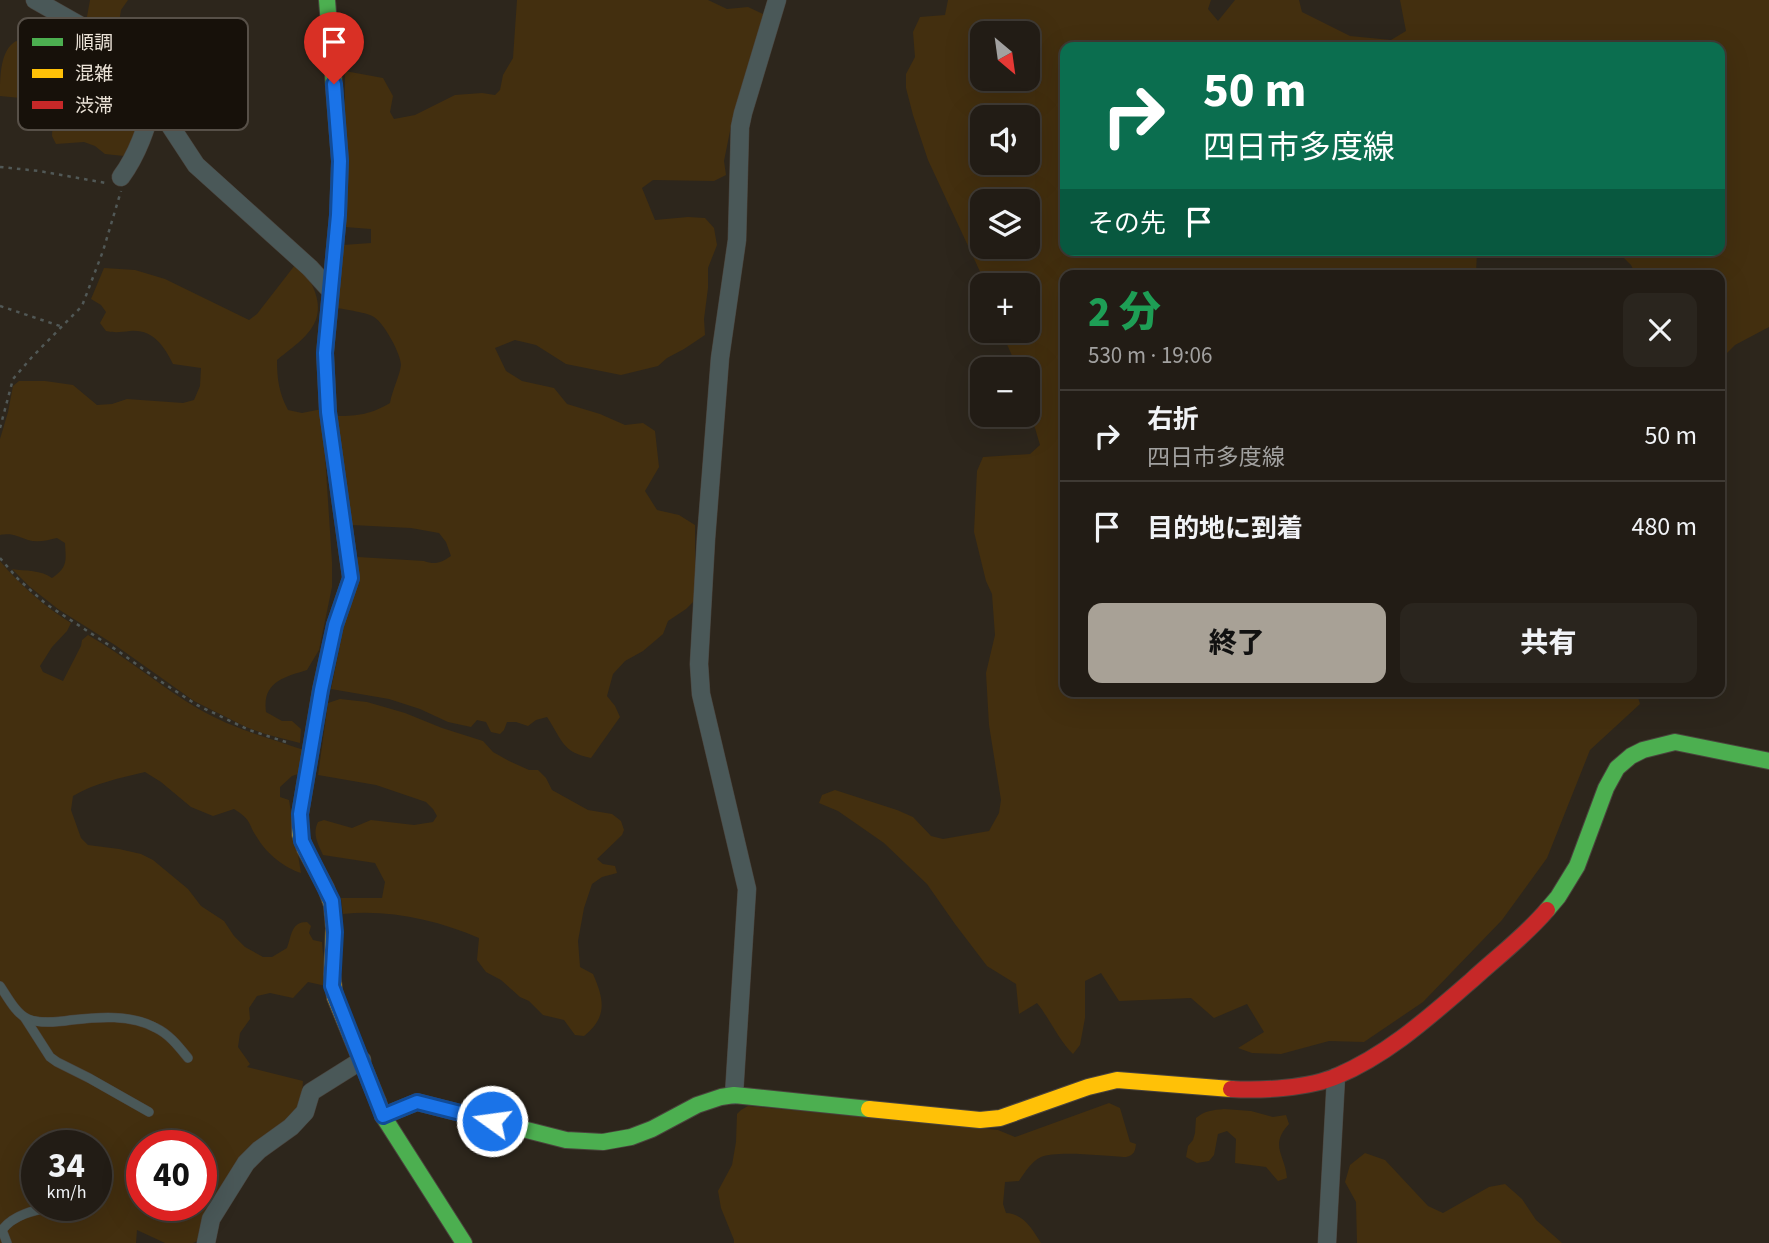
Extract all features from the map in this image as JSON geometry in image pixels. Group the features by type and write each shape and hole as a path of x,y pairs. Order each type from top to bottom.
{"street":[{"path":"35,0 67,18"},
{"path":"327,0 340,161 338,215 325,353 328,412 351,578 335,625 321,690 300,814 300,831 306,851 332,901 335,932 332,986 383,1116 464,1243"},
{"path":"734,1095 747,889 701,694 699,664 720,359 737,240 740,127 777,0"},
{"path":"121,177 131,163 146,130"},
{"path":"173,130 196,165 310,268 330,290"},
{"path":"383,1116 417,1102 566,1140 590,1143 616,1141 640,1135 700,1103 720,1096 734,1095 980,1120 1000,1118 1088,1087 1117,1080 1251,1090 1310,1084 1336,1077 1388,1049 1419,1026 1542,916 1558,897 1577,866 1606,788 1617,768 1631,756 1675,742 1769,761"},
{"path":"206,1243 212,1219 246,1163 291,1127 305,1112 312,1092 362,1060"},
{"path":"1326,1243 1336,1077"}],"lane":[{"path":"0,986 50,1057 149,1112"},
{"path":"25,1018 59,1021 111,1017 143,1023 158,1028 188,1058"},
{"path":"7,1243 2,1230 7,1223 21,1215"}],"path":[{"path":"0,167 110,184 121,177"},
{"path":"0,428 13,379 82,306 103,251 122,188 121,177"},
{"path":"0,306 63,327"},
{"path":"0,558 18,579 46,604 197,705 249,730 311,749"}],"shaded area":[{"path":"90,0 128,0 121,10 120,18 87,18"},
{"path":"517,0 708,0 727,9 748,7 763,14 764,19 732,121 724,161 726,175 714,181 653,180 642,188 655,220 705,218 714,228 717,245 708,268 705,335 658,366 621,375 566,364 536,345 515,340 495,348 506,371 522,381 554,388 567,404 625,425 643,423 655,431 659,467 645,491 657,510 679,515 695,525 695,600 668,621 663,634 643,651 625,661 613,674 607,696 620,717 591,758 569,749 547,717 528,726 507,722 500,734 491,732 486,722 477,720 471,727 448,722 389,699 331,689 358,557 435,563 451,556 439,533 411,528 352,525 337,416 365,414 390,403 401,365 395,347 378,320 367,314 336,308 343,245 371,243 371,229 345,227 345,71 383,78 393,96 390,112 394,119 415,115 455,95 495,95 500,90 503,75 513,58"},
{"path":"948,0 1211,0 1208,9 1218,21 1235,0 1299,0 1302,12 1350,36 1391,40 1406,31 1400,0 1769,0 1769,327 1735,345 1725,355 1725,270 1634,270 1622,256 1725,256 1725,42 1060,42 1060,256 1477,256 1476,270 1060,270 1060,697 1638,697 1640,704 1590,750 1547,858 1502,920 1423,1002 1364,1042 1329,1041 1281,1054 1252,1053 1238,1048 1264,1032 1247,1004 1214,1018 1191,998 1119,1001 1101,973 1085,981 1085,1018 1080,1045 1073,1054 1037,1003 1019,1014 1016,984 987,966 927,884 884,843 838,811 819,803 822,795 835,790 913,817 931,836 943,839 989,831 999,813 1001,800 989,725 986,673 995,635 992,594 986,581 974,532 977,471 983,457 1030,454 1040,445 1035,427 1040,427 1040,357 1013,357 1006,343 1040,343 1040,273 981,273 974,259 1040,259 1040,189 970,189 970,250 928,160 913,115 906,88 906,74 915,57 913,32 920,17 945,15"},
{"path":"18,42 18,98 0,96 4,57 11,45"},
{"path":"52,130 136,130 124,156 105,154 84,142 56,144"},
{"path":"295,265 302,270 313,288 318,304 317,314 309,332 277,360 278,380 288,410 302,413 322,409 332,562 332,587 319,650 307,670 276,682 267,694 266,712 282,721 292,721 301,729 300,743 246,727 194,701 115,645 58,609 12,569 38,572 52,578 65,563 65,543 57,538 35,541 0,535 0,439 13,386 19,381 73,385 97,405 127,399 183,403 194,400 200,386 201,368 173,364 162,345 151,336 138,331 106,331 100,323 106,312 91,299 104,268 135,270 165,279 249,320 257,314"},
{"path":"0,561 33,595 71,623 40,666 43,672 63,681 82,640 88,635 210,715 304,750 301,773 292,776 280,787 280,797 289,800 301,873 271,855 247,820 234,809 213,816 191,807 145,772 108,781 73,796 71,810 81,838 88,845 141,854 153,860 188,889 201,906 224,921 245,947 263,957 272,957 287,948 291,934 298,924 307,922 311,926 309,933 313,940 322,942 326,986 308,982 293,998 270,993 257,996 249,1008 250,1019 240,1033 238,1047 250,1064 247,1067 303,1081 301,1109 255,1150 217,1212 217,1130 126,1130 126,1221 212,1221 200,1240 193,1243 165,1243 137,1230 136,1243 0,1243"},
{"path":"340,699 367,702 405,713 483,741 493,752 509,761 529,770 538,770 552,790 588,810 612,814 621,821 624,830 622,835 597,859 603,864 615,866 617,873 602,877 592,884 578,941 580,967 593,974 602,1007 597,1022 584,1036 575,1035 564,1020 543,1015 529,1001 486,972 477,960 479,938 412,917 377,913 343,914 341,898 382,898 385,882 375,863 323,855 316,835 318,822 324,820 352,828 371,820 414,825 433,822 437,816 426,802 376,785 318,775 328,703"},
{"path":"1109,1103 1120,1108 1130,1142 1136,1144 1132,1154 1126,1157 1048,1155 1034,1162 1019,1181 1005,1182 1003,1204 1006,1213 1023,1219 1041,1243 734,1243 721,1208 718,1191 732,1165 737,1114 748,1106 998,1130 1015,1137"},
{"path":"1224,1109 1251,1111 1273,1117 1286,1115 1289,1124 1279,1144 1287,1178 1278,1181 1266,1167 1235,1163 1236,1139 1227,1131 1218,1134 1214,1155 1209,1161 1197,1163 1186,1157 1195,1133 1196,1118 1205,1112"},
{"path":"1365,1153 1385,1160 1428,1206 1443,1213 1489,1187 1505,1184 1522,1199 1536,1220 1562,1243 1357,1243 1356,1202 1345,1182 1350,1165"}],"traffic: fast":[{"path":"327,0 340,161 338,215 325,353 328,412 348,556"},
{"path":"1547,910 1577,866 1606,788 1617,768 1631,756 1675,742 1769,761"},
{"path":"383,1116 417,1102 566,1140 603,1142 631,1137 697,1105 734,1095 869,1109"},
{"path":"378,1102 383,1116 464,1243"}],"traffic: slow":[{"path":"348,556 351,578 335,625 321,689 300,814 300,834 332,905 332,974 335,997 378,1102"},
{"path":"869,1109 980,1120 1000,1118 1088,1087 1117,1080 1231,1089"}],"traffic: jam":[{"path":"1231,1089 1300,1086 1337,1076 1374,1057 1440,1007 1520,938 1547,910"}],"route":[{"path":"334,84 340,161 338,215 325,353 328,412 351,578 335,625 321,690 300,814 300,831 306,851 332,901 335,932 332,986 383,1116 417,1102 492,1121"}]}
